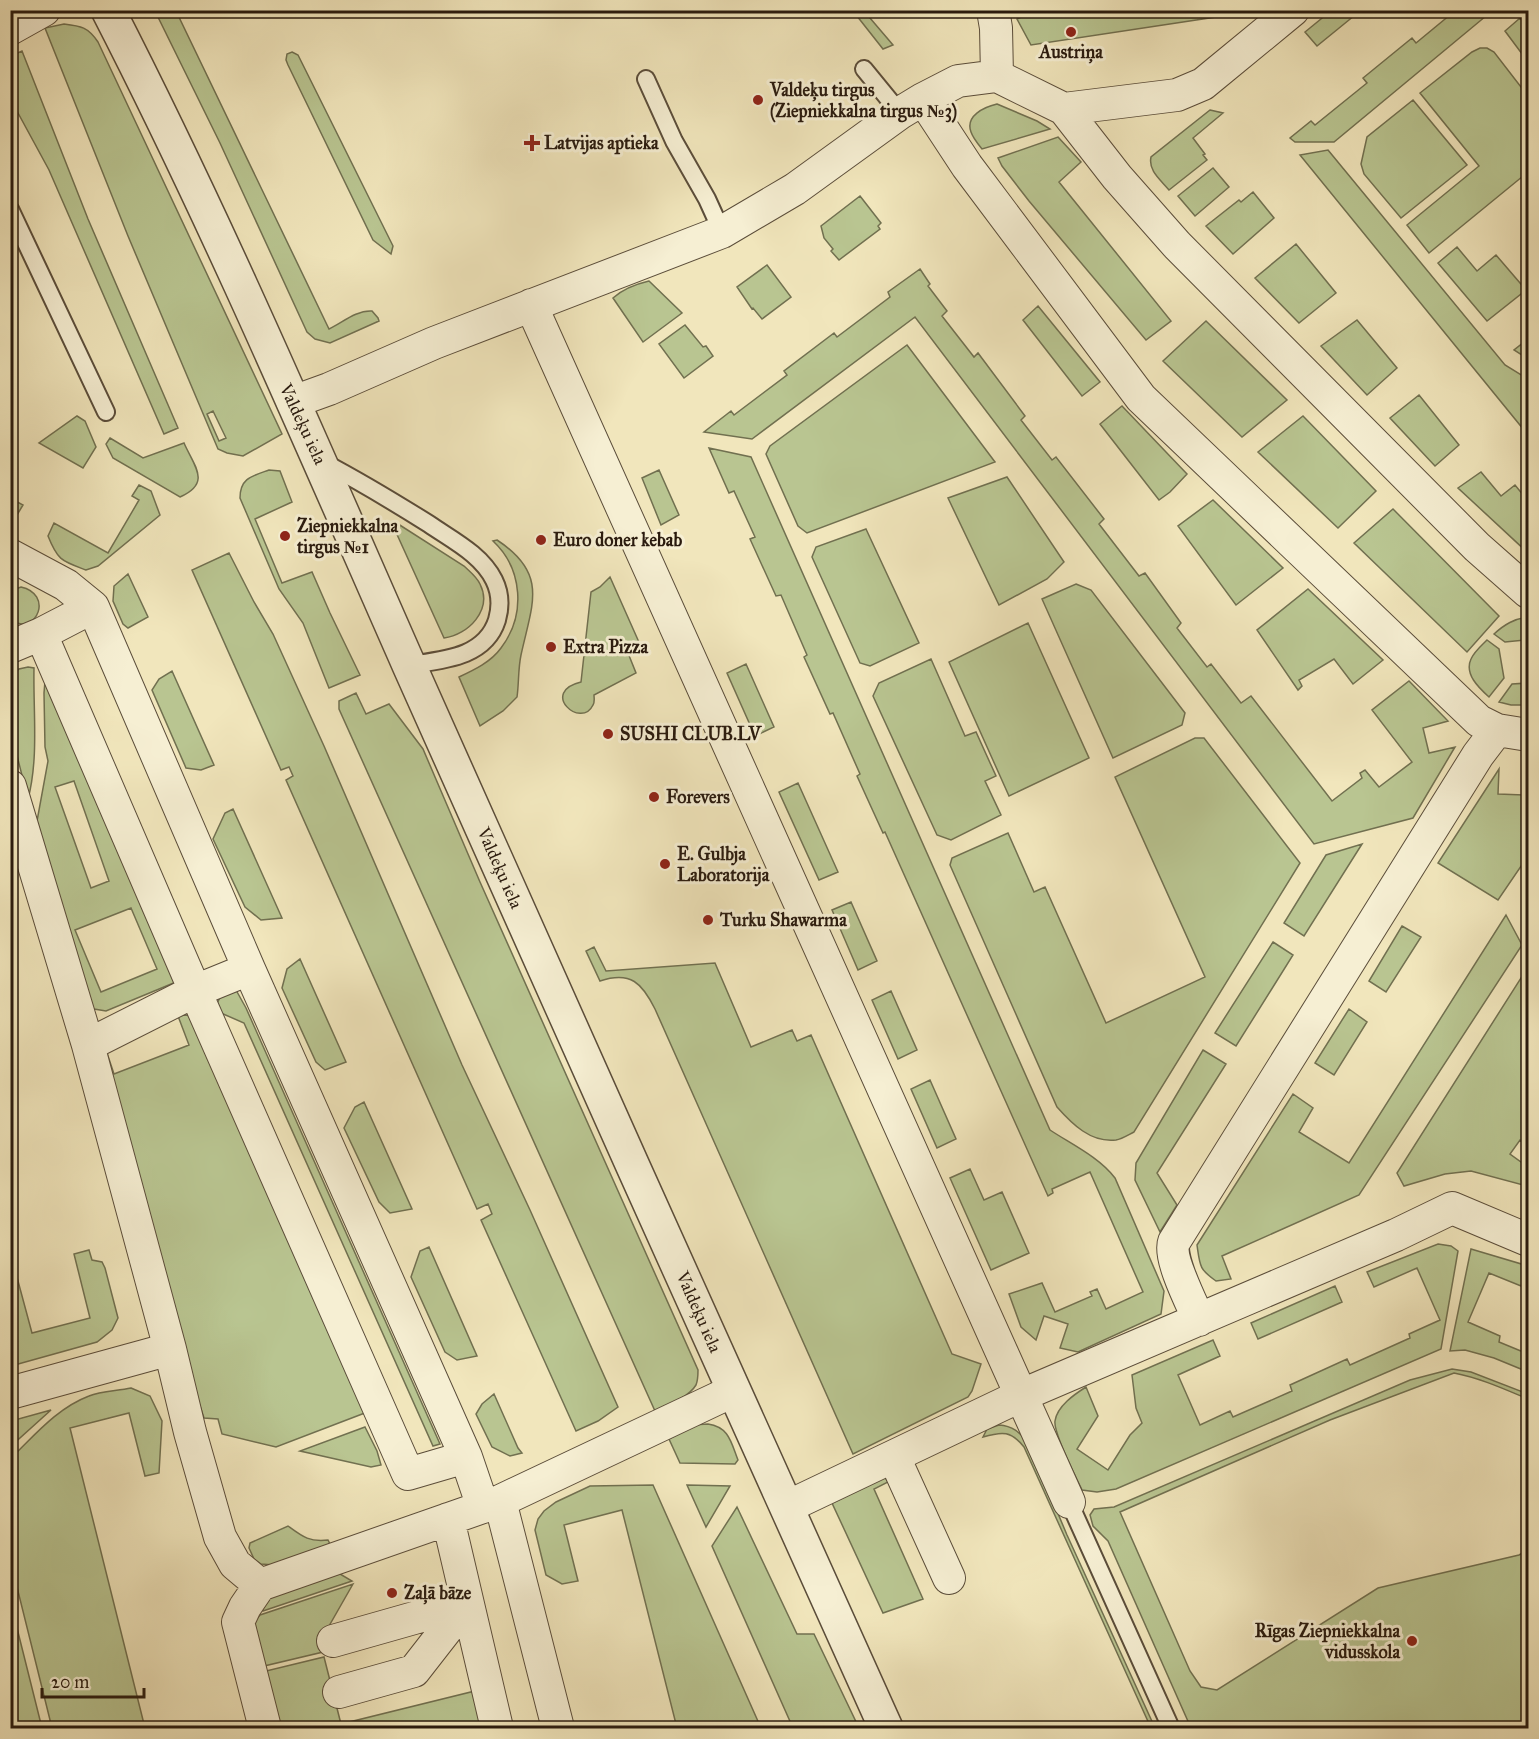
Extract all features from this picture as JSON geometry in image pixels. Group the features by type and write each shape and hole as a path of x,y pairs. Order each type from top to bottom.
{"street":[{"path":"10,29 44,10"},
{"name":"Valdeķu iela","path":"108,10 159,109 320,460 409,665 886,1728"},
{"path":"993,10 997,39 997,76"},
{"path":"1064,109 1177,96 1203,84 1293,10"},
{"path":"293,402 329,389 434,343 722,232 795,189 912,106 958,81 997,76 1064,109 1117,177 1178,245 1477,547 1528,592"},
{"path":"912,106 967,166 1141,399 1479,721 1497,730 1528,735"},
{"path":"531,305 1069,1502"},
{"path":"11,557 66,585 93,607 249,969 466,1457 491,1504 558,1728"},
{"path":"10,647 42,634 93,607"},
{"path":"42,634 195,991 408,1474 466,1457"},
{"path":"1199,1320 1178,1272 1172,1251 1174,1242 1478,755 1497,730"},
{"path":"10,786 88,1045 220,1537 235,1564 260,1585"},
{"path":"88,1045 195,991 249,969"},
{"path":"787,1507 1022,1395 1396,1235 1452,1208 1528,1240"},
{"path":"10,1393 170,1349"},
{"path":"265,1728 238,1622 260,1585 491,1504 734,1391"},
{"path":"894,1457 950,1578"},
{"path":"448,1519 497,1728"},
{"path":"333,1641 467,1603"},
{"path":"339,1692 414,1671 467,1603"}],"lane":[{"path":"864,69 912,106"},
{"path":"646,79 674,141 707,199 722,232"},
{"path":"10,209 106,412"},
{"path":"320,460 369,486 471,552 494,580 499,594 500,609 495,624 486,638 474,649 457,657 409,665"},
{"path":"1069,1502 1171,1728"}],"green space":[{"path":"1332,10 1360,11 1317,46 1305,32"},
{"path":"1456,10 1486,11 1486,16 1334,142 1295,142 1290,138 1311,121 1315,125 1367,83 1363,78 1412,38 1416,43"},
{"path":"155,11 176,11 329,329 366,311 372,311 379,321 330,343 315,339 307,332 220,143"},
{"path":"853,11 864,11 893,45 883,49"},
{"name":"Austriņa","path":"1033,11 1224,11 1216,17 1031,45 1017,19"},
{"path":"1520,18 1528,28 1528,62 1505,31"},
{"path":"64,24 80,27 91,33 98,42 282,434 243,456 218,449 128,236 45,28","holes":["213,411 226,438 219,441 207,414"]},
{"path":"1480,48 1487,48 1494,52 1528,96 1528,172 1429,253 1407,225 1479,166 1420,93"},
{"path":"22,51 88,219 178,428 164,434 49,170 11,102 11,56"},
{"path":"292,52 298,55 393,246 391,254 373,240 288,65 287,54"},
{"path":"1413,100 1467,165 1401,218 1364,174 1361,164 1367,137"},
{"path":"997,104 1050,129 982,149 972,134 971,121 981,110"},
{"path":"1210,110 1223,113 1193,138 1207,160 1169,190 1153,171 1151,157"},
{"path":"1058,137 1081,162 1059,182 1171,321 1146,340 1029,201 998,158"},
{"path":"1328,150 1505,365 1528,379 1528,435 1300,155"},
{"path":"1213,168 1229,187 1195,216 1178,196"},
{"path":"1253,192 1274,218 1233,254 1206,226"},
{"path":"860,196 881,223 878,226 880,229 839,260 824,238 821,226"},
{"path":"1296,244 1336,293 1299,323 1255,278"},
{"path":"1457,247 1477,271 1496,255 1526,290 1487,321 1438,263"},
{"path":"767,265 791,297 762,319 737,287"},
{"path":"920,269 930,284 928,286 947,311 942,316 974,357 978,353 1025,416 1021,420 1052,460 1056,457 1104,519 1099,524 1139,576 1145,573 1181,623 1177,628 1207,667 1211,664 1241,703 1251,696 1332,801 1362,778 1360,773 1365,770 1379,787 1412,762 1372,710 1409,681 1448,721 1423,728 1429,753 1455,747 1413,818 1314,844 915,317 752,439 704,432 731,411 734,415 787,375 784,371 834,333 837,337 890,297 888,292"},
{"path":"649,281 682,313 643,342 613,298 630,287"},
{"path":"1038,306 1100,382 1082,396 1023,320"},
{"path":"1357,320 1397,368 1367,395 1321,346"},
{"path":"1206,321 1287,400 1242,437 1163,361"},
{"path":"685,325 713,356 684,378 659,344"},
{"path":"1528,339 1528,359 1514,350"},
{"path":"907,345 995,462 807,533 798,526 766,454 770,446"},
{"path":"1419,395 1459,445 1435,466 1390,418"},
{"path":"1122,406 1187,474 1159,500 1100,424"},
{"path":"77,416 85,421 96,447 83,468 39,443"},
{"path":"1303,416 1376,491 1338,528 1258,452"},
{"path":"110,438 143,458 184,443 198,473 196,486 180,497 113,458 106,444"},
{"path":"709,448 751,457 1050,1130 1093,1157 1115,1178 1164,1291 1161,1314 1078,1352 1060,1348 1068,1324 1044,1316 1036,1340 1021,1327 1009,1294 1042,1283 1055,1312 1092,1296 1090,1292 1097,1289 1106,1309 1143,1292 1090,1172 1052,1189 1053,1193 1048,1196 885,832 883,833 857,776 860,774 833,713 830,714 804,657 807,655 781,595 776,596 750,539 755,537 734,491 729,493"},
{"path":"269,470 280,471 292,502 255,519 282,583 312,572 360,675 329,688 303,623 279,589 240,498 242,486 248,479"},
{"path":"659,470 679,515 661,525 642,478"},
{"path":"1481,472 1501,496 1515,485 1528,501 1528,553 1458,488"},
{"path":"1007,477 1064,562 1047,579 999,605 948,498"},
{"path":"139,485 151,491 160,515 98,566 86,570 66,562 58,555 48,536 54,523 108,553 139,500 132,496"},
{"path":"10,498 23,505 17,515 11,512"},
{"path":"1213,500 1283,568 1236,605 1178,526"},
{"path":"1393,509 1499,616 1467,652 1354,543"},
{"path":"395,522 464,566 480,584 483,594 481,612 476,620 462,632 444,638 395,530"},
{"path":"866,529 919,643 870,666 860,663 812,557 816,547"},
{"path":"497,540 524,565 533,591 532,605 520,660 517,697 503,711 480,726 459,677 482,665 497,653 509,635 515,621 517,607 518,593 515,578 503,552 493,541"},
{"path":"229,553 273,634 462,1065 618,1407 598,1421 576,1431 481,1220 492,1214 488,1204 477,1209 286,780 293,776 289,767 281,770 192,570"},
{"path":"128,574 148,617 128,628 123,624 113,601 114,586"},
{"path":"610,577 642,649 628,653 636,673 594,695 593,705 587,712 580,713 567,707 563,700 563,693 569,687 581,682 591,592"},
{"path":"1076,584 1091,590 1185,713 1182,725 1113,758 1042,599"},
{"path":"21,587 31,591 37,597 39,605 34,618 28,623 20,624 11,621 10,591"},
{"path":"1308,589 1383,660 1353,684 1334,659 1299,680 1302,686 1298,690 1257,630"},
{"path":"1528,617 1528,642 1525,640 1505,642 1494,634 1518,619"},
{"path":"1028,623 1089,758 1009,796 949,662"},
{"path":"1487,640 1499,649 1504,678 1489,697 1474,680 1469,670 1472,656"},
{"path":"931,659 965,736 976,732 996,776 985,781 1001,815 951,840 937,835 873,696 879,683"},
{"path":"746,664 774,727 755,736 727,673"},
{"path":"34,668 35,734 28,799 11,732 10,677 19,669"},
{"path":"172,671 214,765 201,770 186,768 152,690 159,679"},
{"path":"45,681 176,982 106,1011 94,1009 85,1001 52,888 37,821 48,761 45,747","holes":["74,781 109,881 91,888 55,787","131,908 157,969 101,992 75,930"]},
{"path":"1528,683 1528,705 1499,702 1512,684"},
{"path":"356,693 366,714 389,704 423,749 698,1370 697,1383 688,1394 655,1411 339,709 339,701"},
{"path":"1195,738 1204,738 1300,863 1134,1132 1116,1140 1098,1138 1076,1126 1057,1107 950,865 952,858 1008,833 1034,892 1045,887 1106,1023 1205,977 1115,777"},
{"path":"1499,769 1498,794 1524,795 1525,771 1528,773 1528,856 1498,900 1438,863"},
{"path":"798,783 838,872 819,880 779,792"},
{"path":"233,809 282,918 261,920 245,907 213,839 225,813"},
{"path":"1362,844 1304,936 1284,923 1326,855"},
{"path":"851,902 877,961 858,970 832,910"},
{"path":"1506,915 1522,945 1359,1195 1222,1256 1231,1279 1216,1281 1210,1277 1201,1266 1197,1245 1293,1094 1313,1108 1299,1132 1349,1163"},
{"path":"1402,926 1421,937 1386,992 1369,981"},
{"path":"1273,942 1293,955 1236,1046 1215,1033"},
{"path":"594,947 606,971 715,963 751,1047 792,1030 797,1041 811,1035 952,1354 981,1364 968,1397 853,1454 655,1009 645,992 634,981 611,978 600,981 586,951"},
{"path":"300,959 346,1062 325,1070 316,1062 282,988 287,969"},
{"path":"1528,967 1528,1146 1520,1140 1510,1154 1528,1167 1527,1186 1471,1171 1445,1174 1404,1186 1397,1173"},
{"path":"236,990 440,1444 433,1446 244,1023 214,1010 223,991"},
{"path":"891,991 917,1050 898,1059 872,1000"},
{"path":"1349,1009 1367,1022 1334,1075 1315,1063"},
{"path":"178,1016 192,1016 370,1411 276,1447 222,1434 218,1419 204,1418 144,1236 105,1047 114,1074 189,1045"},
{"path":"1203,1050 1226,1064 1157,1173 1177,1205 1160,1232 1135,1180 1136,1163"},
{"path":"930,1080 956,1139 937,1148 911,1089"},
{"path":"364,1102 412,1209 390,1213 379,1202 344,1128 355,1107"},
{"path":"970,1169 984,1200 1002,1192 1029,1253 991,1270 950,1178"},
{"path":"1438,1244 1451,1246 1458,1251 1441,1349 1116,1489 1097,1492 1082,1490 1055,1427 1059,1410 1077,1393 1086,1387 1098,1416 1077,1449 1108,1470 1130,1435 1142,1423 1136,1408 1132,1375 1213,1340 1220,1356 1178,1375 1200,1425 1230,1411 1233,1417 1292,1391 1290,1385 1347,1359 1350,1365 1410,1338 1409,1334 1440,1320 1417,1268 1374,1287 1367,1272"},
{"path":"429,1247 477,1356 457,1360 445,1352 411,1277 420,1251"},
{"path":"1471,1249 1528,1266 1521,1286 1489,1273 1468,1322 1500,1336 1499,1342 1528,1354 1528,1372 1494,1358 1465,1350 1450,1351"},
{"path":"89,1250 92,1260 102,1262 105,1268 118,1318 112,1330 97,1342 11,1366 11,1255 32,1333 90,1318 74,1254"},
{"path":"1335,1286 1342,1302 1258,1339 1251,1323"},
{"name":"Rīgas Ziepniekkalna vidusskola","path":"1452,1369 1471,1372 1528,1394 1528,1399 1483,1381 1454,1373 1330,1420 1120,1512 1190,1671 1201,1687 1217,1690 1378,1588 1519,1555 1528,1550 1528,1728 1191,1728 1108,1541 1093,1526 1090,1515 1094,1509 1114,1507 1410,1380"},
{"path":"131,1388 150,1396 162,1421 159,1473 145,1476 129,1413 70,1428 145,1728 52,1728 11,1563 11,1458 47,1423 77,1401 99,1393"},
{"path":"494,1394 522,1453 510,1456 492,1447 476,1414 482,1404"},
{"path":"51,1410 11,1446 11,1421"},
{"path":"708,1424 721,1428 728,1436 738,1460 735,1464 680,1463 669,1439 692,1425"},
{"path":"999,1425 1015,1430 1028,1442 1067,1535 1155,1728 1151,1728 1024,1447 1011,1435 1001,1433 983,1437 987,1429"},
{"path":"365,1427 381,1465 371,1467 300,1451"},
{"path":"885,1477 888,1482 874,1489 923,1599 883,1613 832,1503"},
{"path":"653,1485 761,1728 677,1728 622,1510 564,1525 578,1581 562,1584 546,1575 535,1530 538,1519 544,1511 556,1502 590,1486"},
{"path":"687,1485 730,1486 706,1527"},
{"path":"737,1507 797,1634 814,1634 859,1728 793,1728 712,1546"},
{"path":"288,1526 306,1538 328,1540 331,1546 274,1565 261,1564 254,1559 249,1548 250,1543"},
{"path":"335,1571 352,1581 263,1611 262,1607 273,1595"},
{"path":"353,1584 329,1626 324,1629 327,1645 323,1652 264,1666 254,1622 260,1615"},
{"path":"10,1604 42,1728 16,1728 11,1706"},
{"path":"324,1657 341,1724 479,1690 488,1728 446,1728 443,1722 420,1728 281,1728 266,1671"}],"place":[{"name":"Austriņa","path":"1071,32"},
{"name":"Valdeķu tirgus (Ziepniekkalna tirgus №3)","path":"758,100"},
{"name":"Latvijas aptieka","path":"532,143"},
{"name":"Ziepniekkalna tirgus №1","path":"285,536"},
{"name":"Euro doner kebab","path":"541,540"},
{"name":"Extra Pizza","path":"551,647"},
{"name":"SUSHI CLUB.LV","path":"608,734"},
{"name":"Forevers","path":"654,797"},
{"name":"E. Gulbja Laboratorija","path":"665,864"},
{"name":"Turku Shawarma","path":"708,920"},
{"name":"Zaļā bāze","path":"392,1593"},
{"name":"Rīgas Ziepniekkalna vidusskola","path":"1412,1641"}]}
